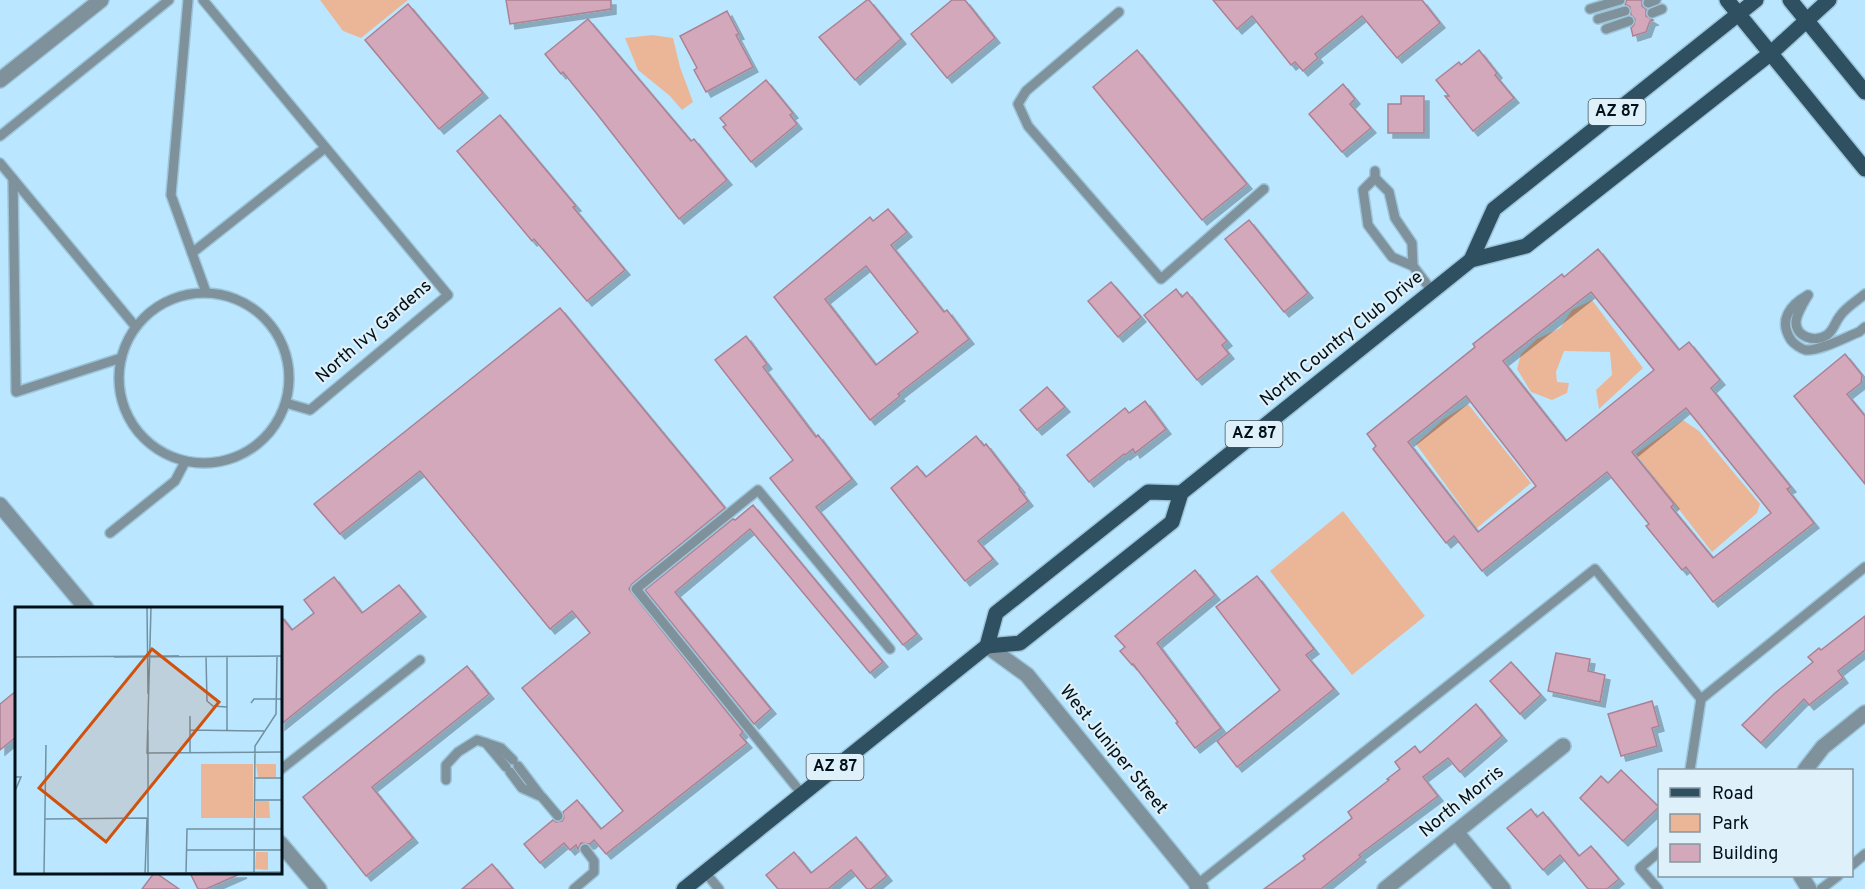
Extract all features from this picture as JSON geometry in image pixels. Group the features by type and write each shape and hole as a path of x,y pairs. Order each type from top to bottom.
{"main road":[{"path":"1726,0 1865,169"},
{"name":"North Country Club Drive","path":"1471,260 1494,209 1756,0"},
{"path":"1790,0 1865,92"},
{"name":"North Country Club Drive","path":"1181,493 1471,260 1526,246 1770,53 1829,0"},
{"path":"1148,492 1181,493 1172,522 1020,643 987,646 996,613 1148,492"},
{"name":"AZ 87","path":"684,889 987,646"}],"street":[{"path":"0,80 101,0"},
{"path":"0,505 84,607"},
{"name":"West Juniper Street","path":"987,646 1027,675 1196,887"},
{"path":"1806,769 1823,747 1865,713"},
{"name":"North Morris","path":"1385,889 1563,746"},
{"path":"1456,832 1503,889"},
{"path":"282,845 319,889"}],"lane":[{"path":"0,136 169,0"},
{"path":"188,0 171,195 206,292"},
{"name":"North Ivy Gardens","path":"202,0 448,295 310,410 286,403"},
{"path":"1590,9 1620,0"},
{"path":"1652,13 1662,9"},
{"path":"1598,20 1625,11"},
{"path":"1119,12 1026,91 1018,104 1028,126 1161,279 1264,189"},
{"path":"1606,28 1629,21"},
{"path":"192,253 325,148"},
{"path":"0,163 135,326"},
{"path":"1413,266 1412,243 1395,218 1389,192 1375,174 1363,190 1368,225 1392,257 1413,266 1432,291"},
{"path":"13,179 16,392 121,358"},
{"name":"North Ivy Gardens","path":"206,292 231,297 254,309 273,328 285,351 290,376 286,403 275,426 258,445 236,458 210,464 185,462 160,452 139,434 125,411 118,385 121,358 126,341 135,326 155,308 179,296 206,292"},
{"path":"1865,294 1840,315 1834,328 1827,335 1818,339 1805,337 1797,330 1796,320 1808,295 1796,302 1788,312 1785,324 1787,333 1794,344 1805,350 1859,332 1865,327"},
{"path":"110,533 175,481 185,462"},
{"path":"802,794 636,589 758,490 890,649"},
{"path":"1690,769 1701,699 1865,567"},
{"path":"1196,887 1595,569 1701,699"},
{"path":"282,768 420,660"},
{"path":"446,780 446,765 458,752 477,740 486,743 512,766 522,788 542,797 558,816"},
{"path":"574,889 594,872 594,861 585,849"},
{"path":"1658,852 1640,868 1658,889"},
{"path":"1853,863 1865,854"},
{"path":"705,872 719,889"},
{"path":"1821,889 1837,877"}],"green space":[{"path":"320,0 408,0 361,38 343,31"},
{"path":"652,35 673,38 680,67 693,102 682,110 670,96 638,70 625,38"},
{"path":"1592,300 1643,368 1599,409 1596,390 1612,375 1610,352 1564,351 1556,372 1557,382 1569,383 1567,393 1552,400 1531,392 1517,369 1521,354 1537,339 1560,328 1572,310"},
{"path":"1468,404 1531,483 1477,528 1416,444 1444,419"},
{"path":"1683,420 1699,431 1760,504 1757,513 1712,552 1636,454"},
{"path":"1343,511 1425,616 1352,675 1270,571"}],"building":[{"path":"506,0 611,0 611,9 510,24"},
{"path":"867,0 901,39 855,80 819,37"},
{"path":"952,0 965,0 995,38 947,78 911,34"},
{"path":"1213,0 1422,0 1440,23 1397,58 1362,16 1315,54 1318,58 1303,71 1295,62 1291,65 1252,16 1237,29"},
{"path":"1627,0 1642,0 1646,16 1653,20 1650,21 1646,32 1633,36 1631,28 1635,19 1631,15 1630,7 1625,4"},
{"path":"408,4 483,93 439,129 365,40"},
{"path":"727,11 739,34 736,35 753,67 706,92 694,70 697,68 680,36"},
{"path":"588,19 691,141 694,139 727,180 679,219 563,72 561,74 545,54"},
{"path":"1137,50 1247,184 1202,220 1093,87"},
{"path":"1479,50 1497,73 1495,75 1514,98 1473,131 1445,96 1449,96 1436,80 1459,62 1461,65"},
{"path":"766,80 793,113 790,115 797,124 751,162 723,127 726,125 720,118"},
{"path":"1343,84 1355,99 1350,104 1371,128 1342,152 1309,114"},
{"path":"1401,96 1424,96 1424,133 1388,133 1388,104 1401,104"},
{"path":"500,115 576,206 573,207 625,270 587,301 534,239 532,241 457,151"},
{"path":"888,209 907,232 891,245 944,312 947,310 969,339 898,394 900,396 870,420 774,297 870,217 873,221","holes":["866,266 918,332 876,365 825,299"]},
{"path":"1249,220 1308,293 1284,312 1225,239"},
{"path":"1598,249 1679,350 1689,342 1720,380 1711,388 1791,487 1787,489 1814,523 1713,602 1686,567 1682,570 1646,526 1649,524 1607,472 1482,571 1454,536 1446,543 1373,449 1376,446 1367,434 1475,347 1473,344 1562,274 1564,277","holes":["1591,292 1654,370 1566,441 1503,361","1466,396 1536,486 1478,532 1408,442","1686,408 1771,513 1713,558 1671,507 1674,504 1632,452"]},
{"path":"1111,282 1141,317 1118,337 1088,301"},
{"path":"1176,289 1182,297 1187,292 1227,341 1222,345 1229,354 1197,380 1144,315"},
{"path":"560,308 725,508 632,584 629,589 743,732 740,735 747,743 606,854 594,840 590,844 581,843 578,849 576,845 570,850 564,843 540,863 524,844 553,820 562,821 563,812 577,800 601,829 623,811 522,688 590,633 572,611 550,629 420,471 340,534 314,504"},
{"path":"746,336 767,364 763,367 816,437 818,435 852,479 816,507 917,634 903,645 770,478 793,460 715,360"},
{"path":"1845,354 1862,375 1861,383 1847,394 1865,416 1865,484 1794,396"},
{"path":"1047,387 1065,407 1037,430 1020,410"},
{"path":"1145,401 1166,429 1135,453 1133,449 1124,454 1089,482 1067,455 1125,408 1129,413"},
{"path":"976,436 984,446 986,444 1028,501 978,541 993,559 965,581 891,488 917,466 926,477"},
{"path":"753,505 883,662 870,673 750,529 675,592 771,709 754,724 645,590"},
{"path":"1195,570 1215,595 1157,643 1221,728 1195,748 1176,723 1178,722 1133,664 1120,651 1125,647 1115,636"},
{"path":"1257,576 1314,649 1306,655 1334,689 1237,767 1217,741 1280,690 1216,607"},
{"path":"334,577 362,613 399,585 421,612 282,723 282,618 292,630 314,613 304,600"},
{"path":"1865,616 1865,650 1838,671 1843,678 1809,705 1804,699 1761,743 1742,725 1775,693 1813,662 1808,657 1819,648 1821,650"},
{"path":"1556,653 1590,659 1588,671 1605,675 1600,702 1548,691"},
{"path":"1511,662 1541,695 1520,714 1490,681"},
{"path":"467,666 489,694 372,787 413,838 366,876 303,797"},
{"path":"15,692 15,738 0,750 0,704"},
{"path":"1652,701 1659,726 1652,728 1657,746 1621,756 1608,714"},
{"path":"1476,704 1502,736 1460,772 1448,758 1423,777 1438,796 1359,855 1361,857 1321,889 1264,889 1305,859 1303,856 1352,818 1348,812 1400,769 1395,762 1415,746 1420,753"},
{"path":"1621,770 1658,806 1623,841 1580,798 1601,776 1608,783"},
{"path":"1531,809 1537,817 1543,812 1579,856 1591,846 1619,879 1607,889 1588,889 1560,855 1543,870 1507,828"},
{"path":"856,837 887,876 871,889 867,889 851,870 828,889 778,889 766,875 794,852 811,873"},
{"path":"492,864 513,889 462,889"},
{"path":"153,874 157,874 179,889 142,889"},
{"path":"190,874 240,874 206,889 198,889"}]}
